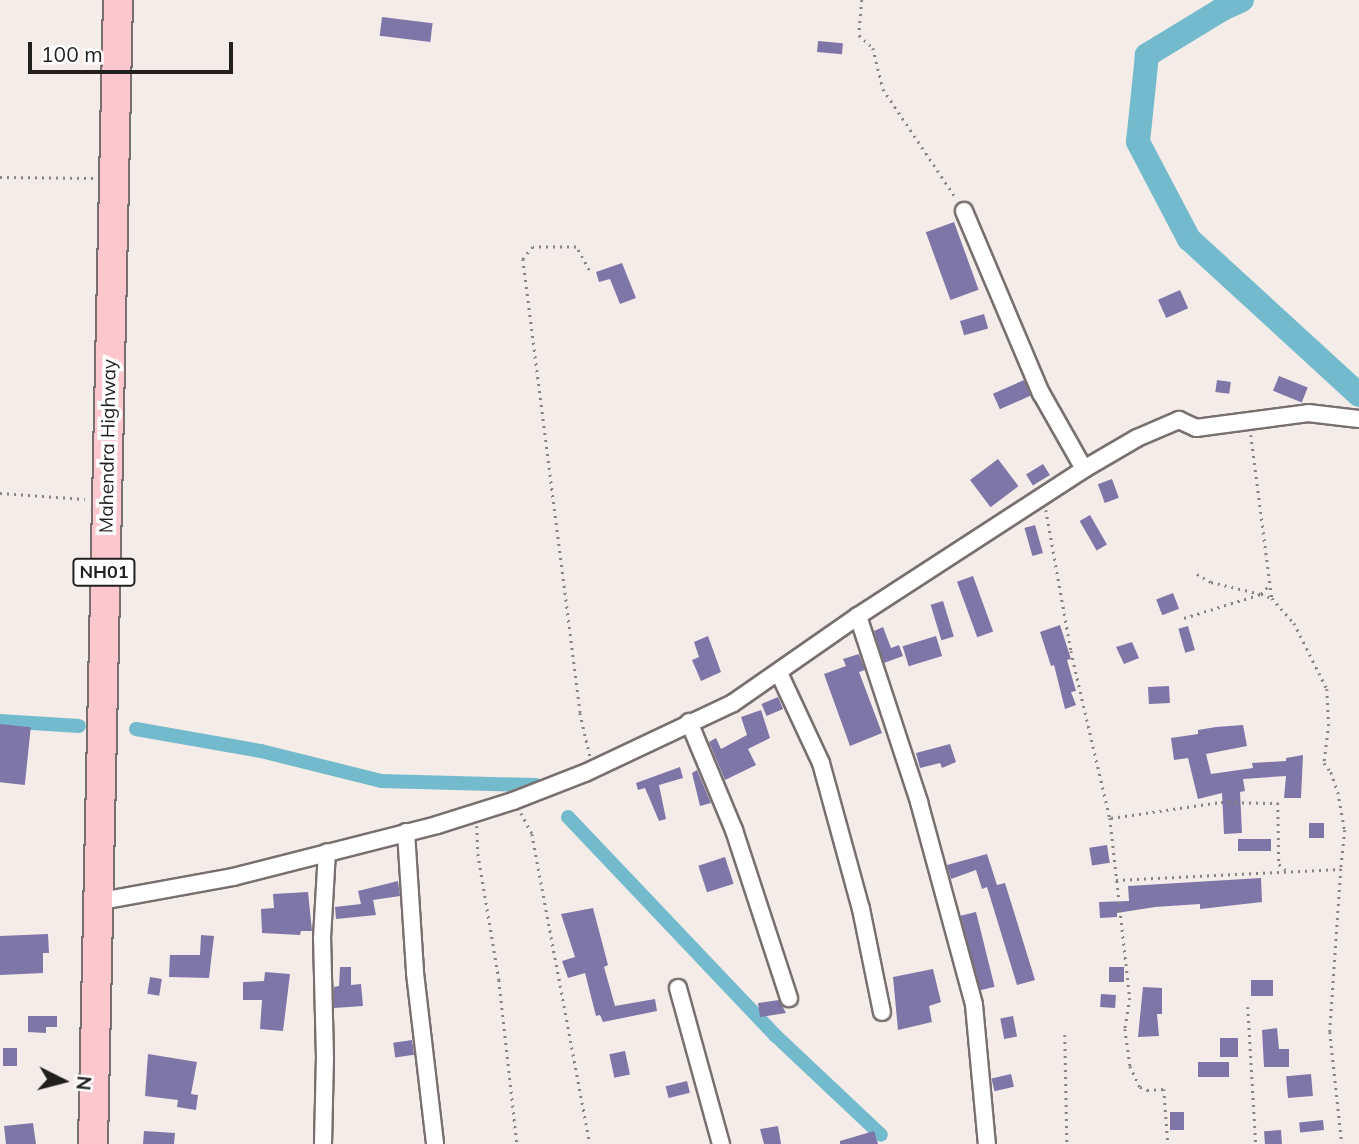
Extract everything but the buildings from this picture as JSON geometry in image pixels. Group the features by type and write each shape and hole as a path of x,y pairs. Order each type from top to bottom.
{"highway":[{"name":"Mahendra Highway","path":"93,1144 96,902 118,0"}],"street":[{"path":"964,211 1041,393 1083,469"},
{"path":"96,902 233,877 406,832 513,801 593,769 733,703 858,616 1044,497 1083,469 1137,438 1179,420 1196,428 1308,414 1359,419"},
{"path":"858,616 919,802 974,1005 986,1144"},
{"path":"779,673 821,763 861,909 882,1012"},
{"path":"689,722 734,830 789,998"},
{"path":"406,832 415,973 435,1144"},
{"path":"323,1144 325,1058 322,938 327,852"},
{"path":"678,988 721,1144"}],"path":[{"path":"862,0 859,36 873,48 883,89 964,211"},
{"path":"0,177 114,178"},
{"path":"589,270 576,247 533,247 523,260 580,713 593,769"},
{"path":"1249,421 1272,598"},
{"path":"0,493 106,500"},
{"path":"1044,497 1071,651 1110,818 1130,998 1125,1029 1130,1066 1140,1087 1147,1090 1164,1089 1168,1144"},
{"path":"1197,574 1211,582 1272,598 1294,623 1327,689 1329,724 1324,763 1331,772 1338,792 1345,830 1330,1032 1342,1144"},
{"path":"1184,618 1261,594 1270,584"},
{"path":"513,801 532,834 590,1144"},
{"path":"1110,818 1221,802 1278,803 1279,863 1286,870"},
{"path":"477,812 478,854 499,980 517,1144"},
{"path":"1116,880 1341,869"},
{"path":"1248,1007 1256,1144"},
{"path":"1065,1035 1067,1144"}],"waterway":[{"path":"1242,0 1147,55 1138,142 1189,239 1359,395"},
{"path":"0,721 79,726"},
{"path":"136,729 261,751 381,781 536,785"},
{"path":"568,817 776,1036 881,1135"}]}
